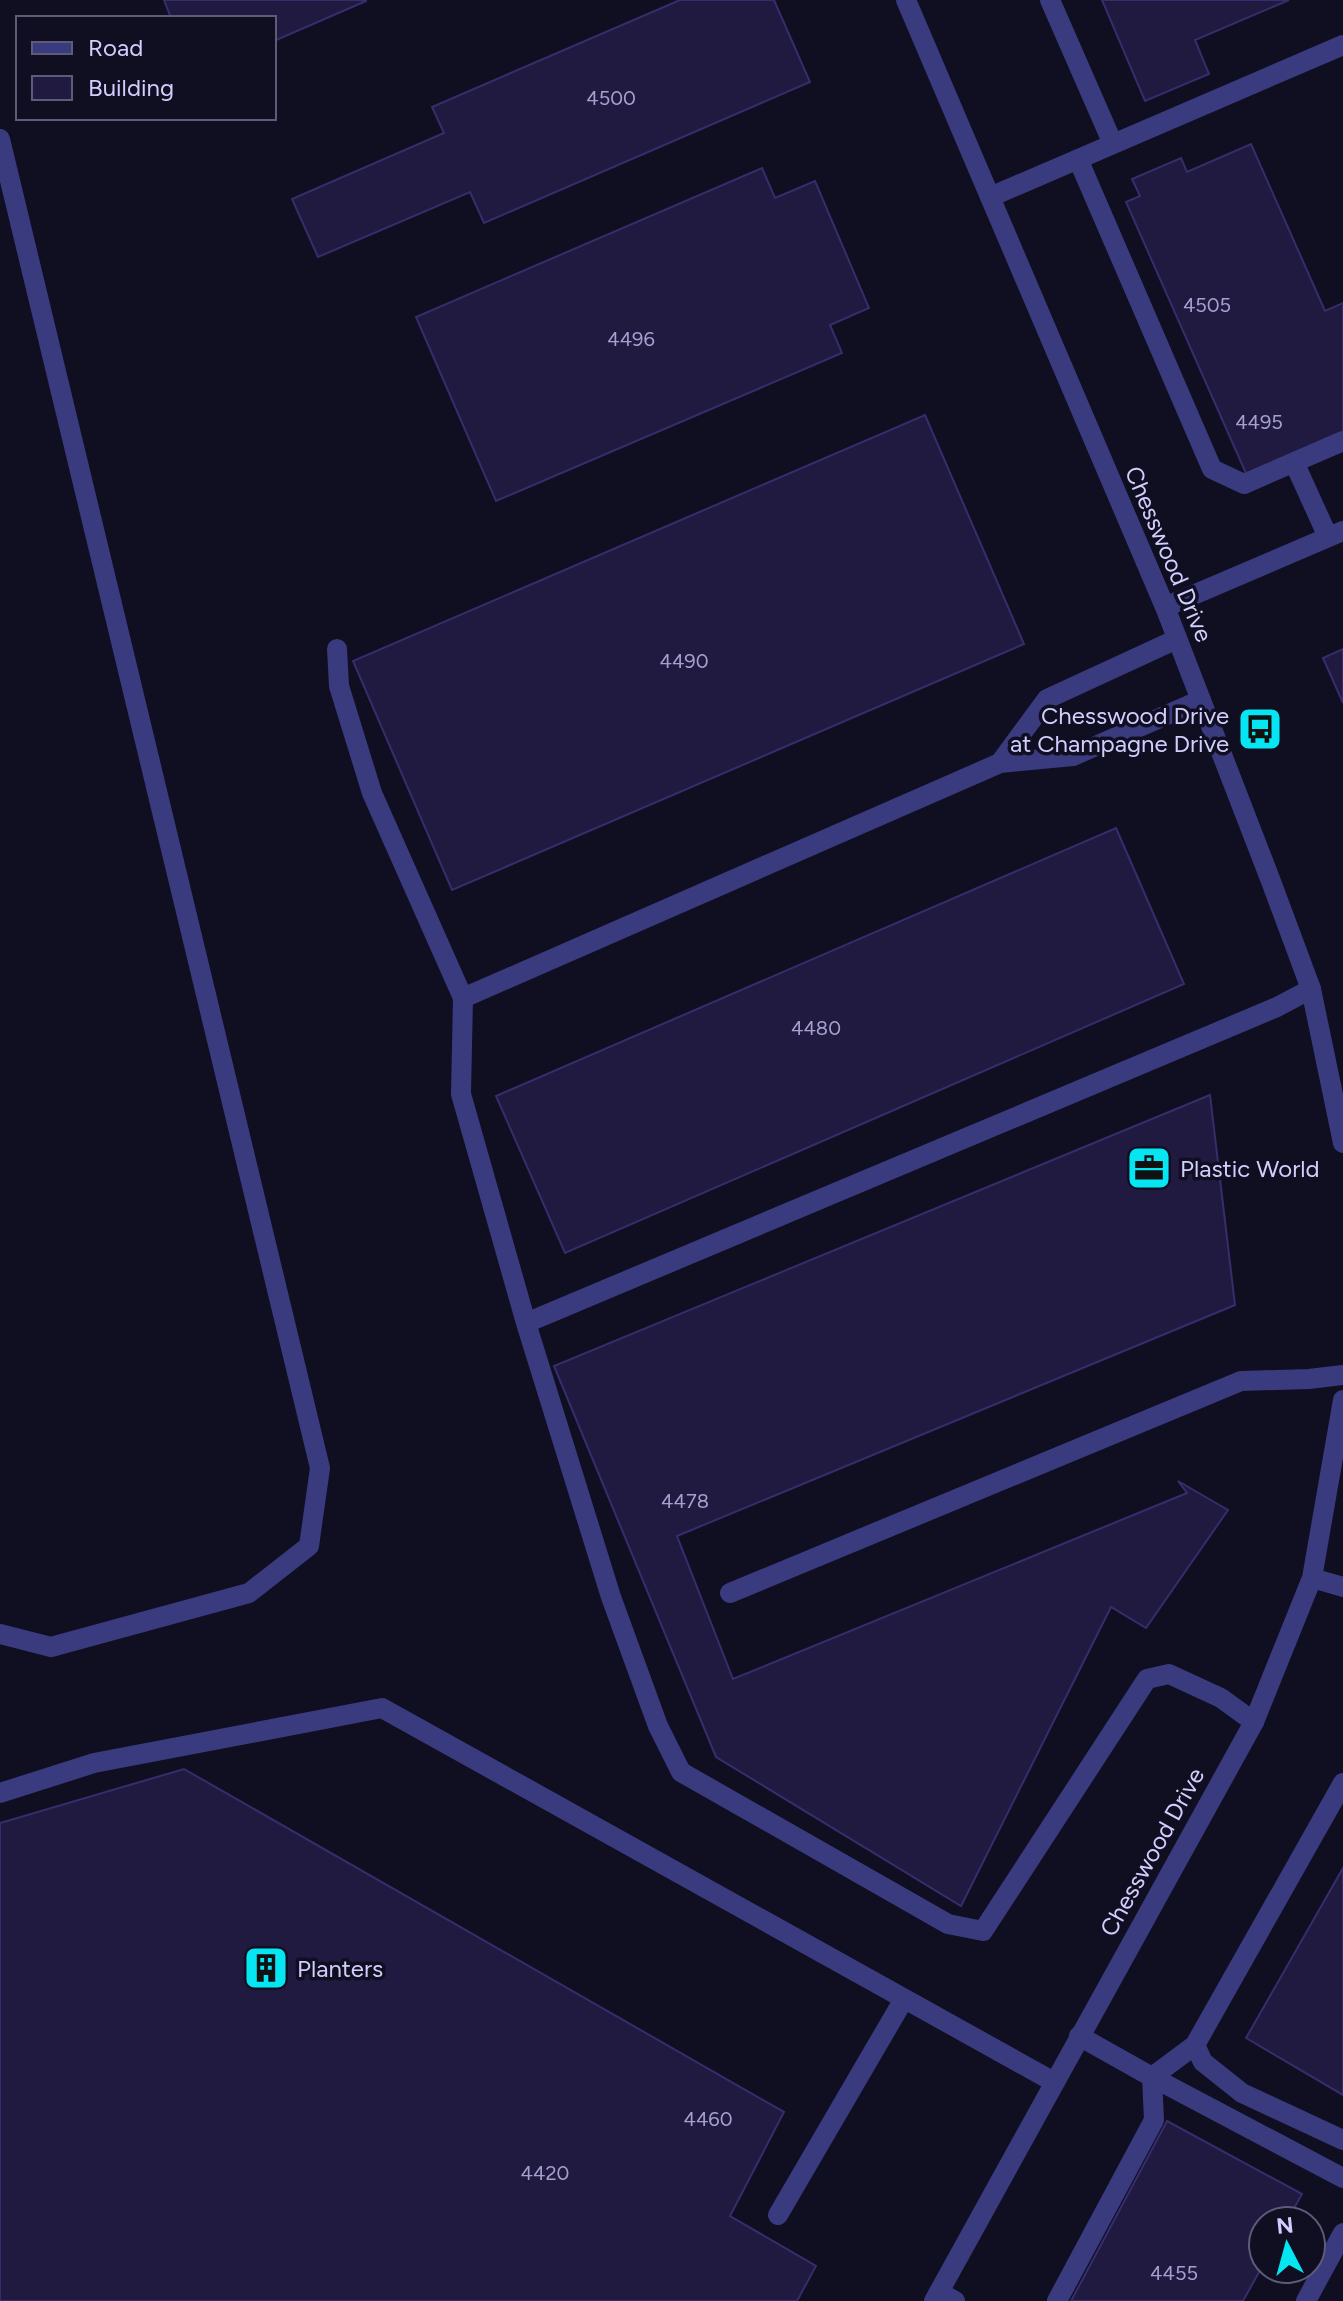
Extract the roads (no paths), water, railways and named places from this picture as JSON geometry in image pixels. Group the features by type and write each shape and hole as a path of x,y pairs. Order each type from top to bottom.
{"street":[{"name":"Chesswood Drive","path":"906,0 1165,607 1201,700 1311,989 1343,1143"},
{"path":"1050,0 1113,144"},
{"path":"990,197 1343,45"},
{"path":"0,139 320,1468 309,1546 249,1593 51,1647 0,1634"},
{"path":"1078,159 1212,469 1244,484 1343,441"},
{"path":"1165,607 1336,534 1294,462"},
{"path":"1000,763 1047,699 1177,639"},
{"path":"337,649 339,686 372,793 463,998 461,1094 526,1323 611,1597 658,1726 681,1772 948,1924 983,1931 1147,1679 1169,1674 1221,1698 1254,1722"},
{"path":"463,998 1000,763 1073,756 1201,700"},
{"path":"526,1323 1277,1007 1311,989"},
{"path":"730,1593 1241,1381 1343,1375"},
{"name":"Chesswood Drive","path":"942,2298 1054,2082 1254,1722 1312,1578 1343,1400"},
{"path":"1312,1578 1343,1587"},
{"path":"0,1793 94,1763 382,1708 1054,2082"},
{"path":"1152,2077 1195,2045 1343,1783"},
{"path":"778,2215 904,1999"},
{"path":"1079,2036 1343,2178"},
{"path":"1195,2045 1203,2062 1242,2093 1343,2140"},
{"path":"1057,2301 1154,2120 1152,2077"},
{"path":"1306,2301 1343,2233"}],"place":[{"name":"Chesswood Drive at Champagne Drive","path":"1260,729"},
{"name":"Plastic World","path":"1149,1168"},
{"name":"Planters","path":"266,1968"}]}
